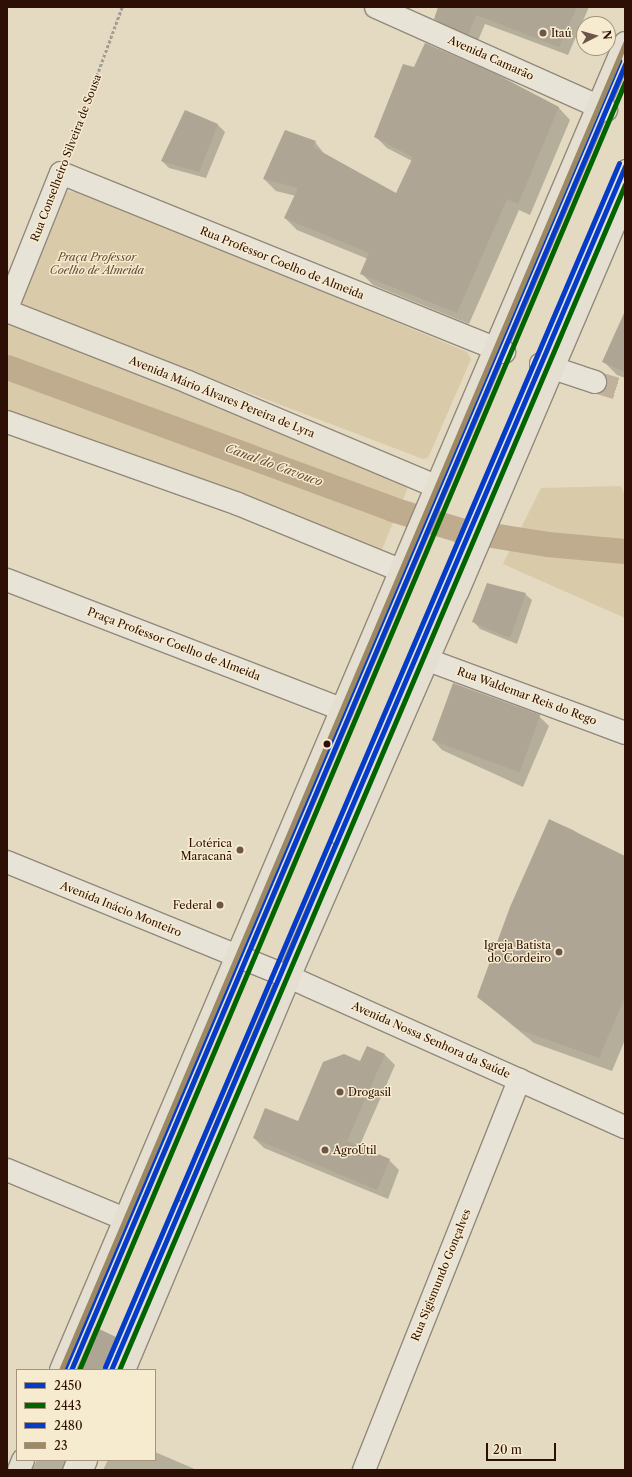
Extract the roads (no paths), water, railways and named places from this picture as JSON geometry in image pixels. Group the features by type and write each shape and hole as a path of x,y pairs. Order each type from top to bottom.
{"main road":[{"path":"61,1369 125,1219 241,958 342,709 500,351 602,108 625,42"},
{"path":"124,1369 285,975 428,660 451,591 547,366 625,199"}],"street":[{"name":"Avenida Camarão","path":"376,7 602,108"},
{"name":"Rua Professor Coelho de Almeida","path":"61,173 500,351"},
{"name":"Rua Conselheiro Silveira de Sousa","path":"7,308 61,173"},
{"name":"Avenida Mário Álvares Pereira de Lyra","path":"7,311 188,382 438,490"},
{"path":"547,366 595,382"},
{"path":"7,422 238,504 405,567"},
{"name":"Praça Professor Coelho de Almeida","path":"7,580 342,709"},
{"name":"Rua Waldemar Reis do Rego","path":"428,660 625,733"},
{"name":"Avenida Inácio Monteiro","path":"7,862 241,958"},
{"name":"Avenida Nossa Senhora da Saúde","path":"241,958 285,975 625,1127"},
{"name":"Rua Sigismundo Gonçalves","path":"364,1470 518,1080"},
{"path":"7,1170 125,1219"}],"lane":[{"path":"602,108 625,64"},
{"path":"547,366 625,166"},
{"path":"71,1369 241,958 405,567"},
{"path":"111,1369 285,975 451,591"},
{"path":"28,1470 32,1461"}],"waterway":[{"name":"Canal do Cavouco","path":"7,367 392,509 460,530 547,544 625,551"}],"tunnel":[{"path":"595,382 625,391"}],"place":[{"name":"Itaú","path":"543,33"},
{"name":"Lotérica Maracanã","path":"240,850"},
{"name":"Federal","path":"220,905"},
{"name":"Igreja Batista do Cordeiro","path":"559,952"},
{"name":"Drogasil","path":"340,1092"},
{"name":"AgroÚtil","path":"325,1150"}]}
